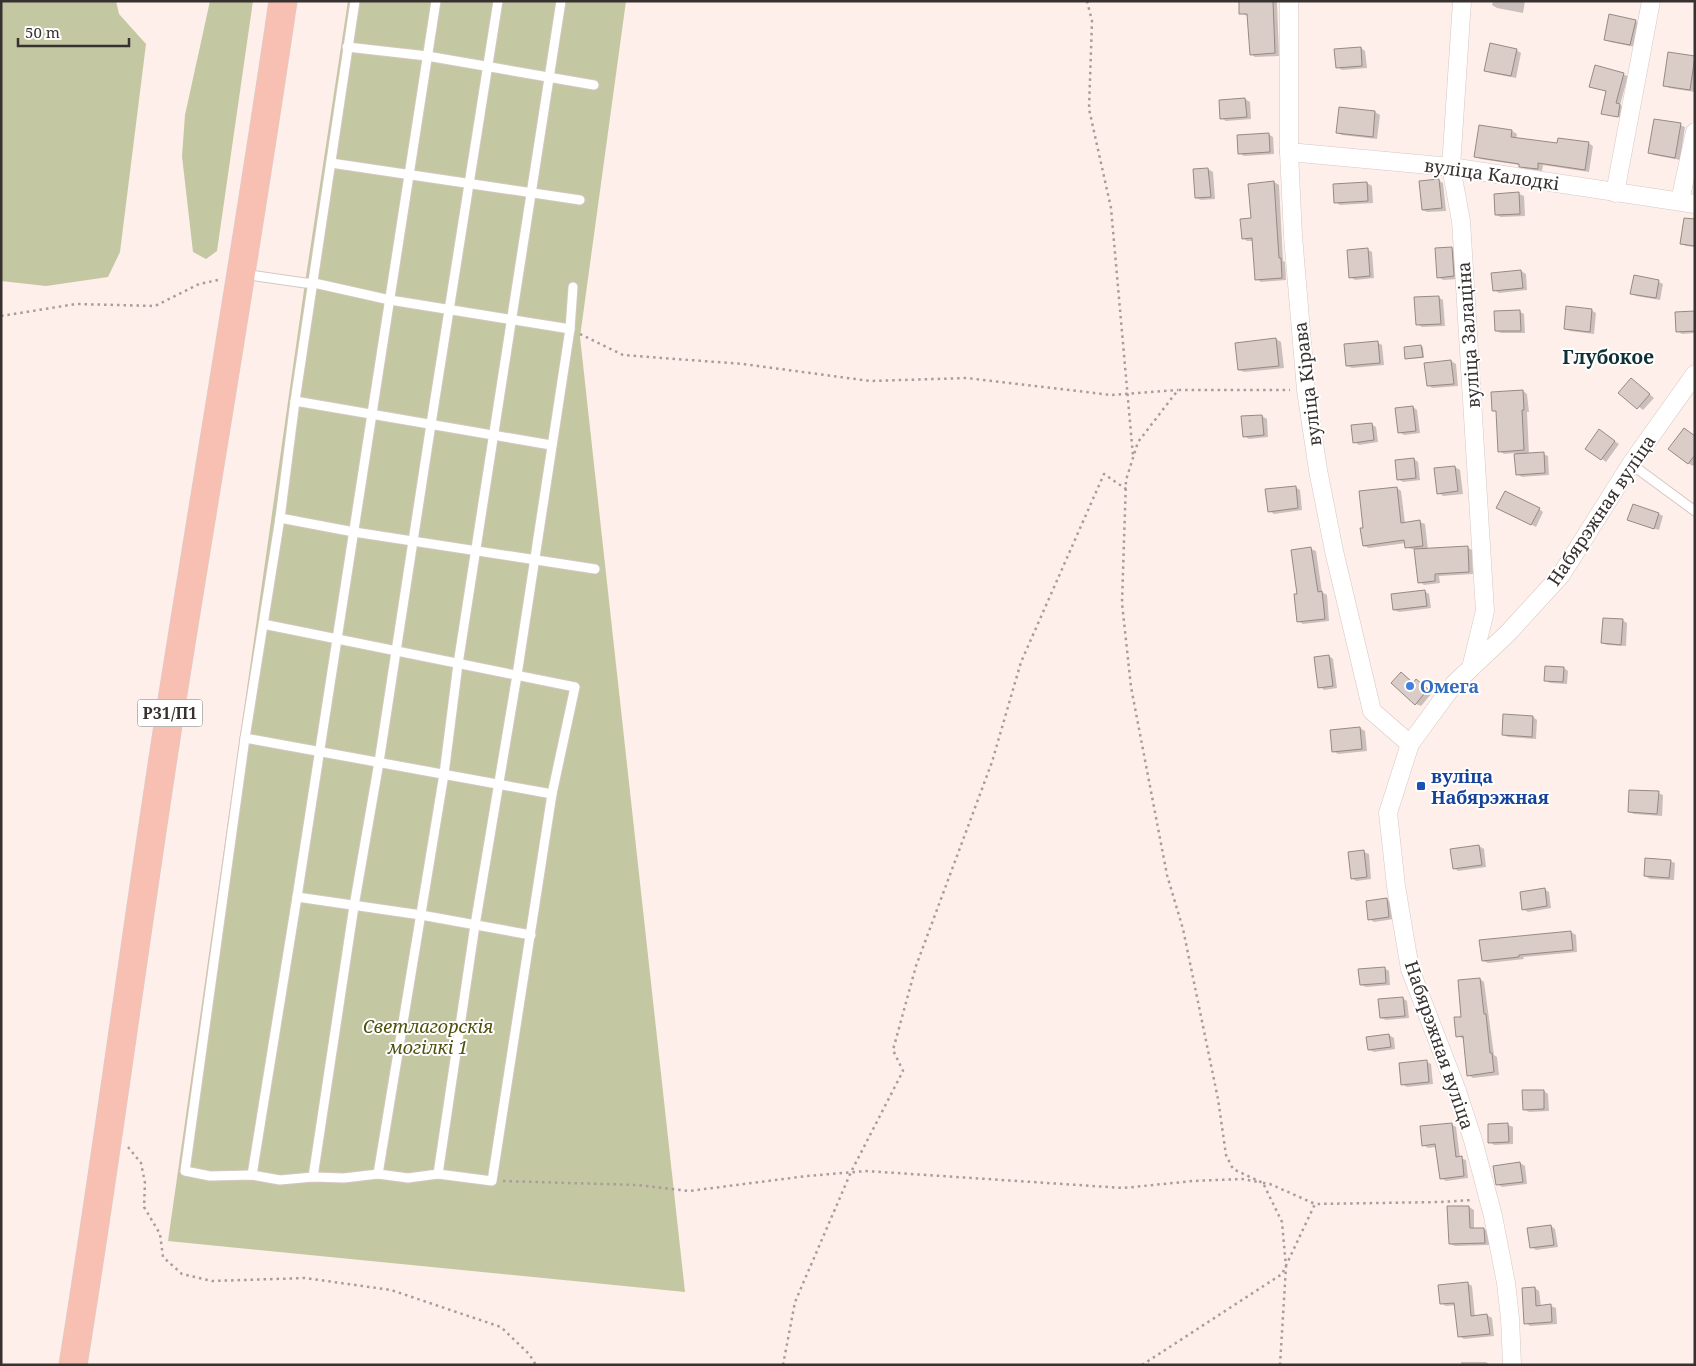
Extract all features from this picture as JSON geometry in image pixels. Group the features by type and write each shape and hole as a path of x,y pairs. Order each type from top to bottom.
{"main road":[{"name":"Р31/П1","path":"73,1365 172,702 242,274 284,1"}],"street":[{"name":"вуліца Кірава","path":"1289,1 1289,152 1299,321 1306,390 1318,470 1334,550 1372,711 1410,744"},
{"name":"вуліца Залаціна","path":"1462,1 1451,167 1461,221 1485,611 1471,668"},
{"path":"1615,193 1650,1"},
{"path":"1687,202 1695,132"},
{"name":"вуліца Калодкі","path":"1289,152 1451,167 1615,193 1687,202"},
{"name":"Набярэжная вуліца","path":"1512,1365 1506,1282 1488,1198 1473,1140 1457,1091 1410,969 1396,886 1388,814 1410,744 1454,684 1508,633 1561,576 1631,464 1695,374"}],"lane":[{"path":"263,624 575,687 552,794 492,1181 438,1174 408,1178 378,1174 344,1178 312,1177 280,1180 252,1175 210,1176 185,1171 246,738 355,1"},
{"path":"252,1175 298,897 436,1"},
{"path":"312,1177 498,1"},
{"path":"378,1174 444,774 458,664 561,1"},
{"path":"347,47 427,56 594,85"},
{"path":"331,163 580,200"},
{"path":"242,274 314,283 390,300 570,329"},
{"path":"438,1174 475,925 499,784 570,329 573,287"},
{"path":"296,402 551,445"},
{"path":"1631,464 1695,511"},
{"path":"280,518 354,532 596,570"},
{"path":"246,738 552,794"},
{"path":"298,897 421,915 530,935"}],"path":[{"path":"1087,1 1092,21 1090,109 1111,208 1133,458"},
{"path":"1,316 76,304 155,306 200,284 242,274"},
{"path":"570,329 623,355 743,364 870,381 967,378 1111,394 1178,390 1306,390"},
{"path":"1178,390 1138,442 1126,480 1123,612 1131,687 1167,875 1183,929 1218,1099 1226,1155 1232,1169 1263,1183 1282,1222 1286,1266 1280,1365"},
{"path":"783,1365 795,1302 851,1172 903,1071 893,1050 916,966 992,762 1021,662 1104,474 1126,489"},
{"path":"108,1140 127,1147 141,1163 145,1183 144,1207 160,1234 163,1257 182,1274 212,1281 305,1278 391,1290 501,1326 529,1354 536,1365"},
{"path":"492,1181 637,1185 689,1191 807,1176 866,1171 1123,1188 1192,1181 1242,1179 1270,1184 1315,1204 1441,1202 1488,1198"},
{"path":"1142,1365 1282,1274 1315,1204"}],"green space":[{"path":"1,1 116,1 119,14 146,44 120,252 108,277 46,286 1,281"},
{"path":"210,1 253,1 217,251 206,259 193,252 182,156 185,115"},
{"name":"Светлагорскія могілкі 1","path":"348,1 626,1 580,337 685,1292 168,1241 305,283"}],"building":[{"path":"1239,1 1273,1 1275,53 1250,55 1247,14 1239,14"},
{"path":"1609,14 1636,20 1630,45 1604,40"},
{"path":"1490,43 1517,49 1511,76 1484,71"},
{"path":"1361,47 1362,66 1336,68 1334,49"},
{"path":"1668,52 1695,56 1690,90 1663,86"},
{"path":"1595,65 1624,73 1616,103 1620,104 1618,117 1601,114 1606,91 1589,87"},
{"path":"1245,98 1247,117 1220,119 1219,100"},
{"path":"1339,107 1375,111 1373,137 1336,133"},
{"path":"1654,119 1681,123 1675,158 1648,153"},
{"path":"1479,125 1512,130 1511,137 1557,143 1558,138 1589,142 1585,170 1538,163 1538,169 1519,167 1519,164 1474,157"},
{"path":"1269,133 1270,152 1238,154 1237,135"},
{"path":"1208,168 1211,197 1195,198 1193,169"},
{"path":"1439,179 1442,208 1422,210 1419,181"},
{"path":"1274,181 1282,278 1255,280 1252,238 1242,239 1240,219 1251,218 1248,184"},
{"path":"1367,182 1368,201 1334,203 1333,184"},
{"path":"1519,192 1520,214 1495,215 1494,194"},
{"path":"1684,218 1695,219 1695,246 1680,244"},
{"path":"1452,247 1454,276 1437,278 1435,248"},
{"path":"1368,248 1370,276 1349,278 1347,250"},
{"path":"1521,270 1523,288 1493,291 1491,273"},
{"path":"1634,275 1659,280 1656,298 1630,294"},
{"path":"1439,296 1441,324 1416,325 1414,297"},
{"path":"1566,306 1592,309 1590,332 1564,329"},
{"path":"1520,310 1521,331 1495,331 1494,311"},
{"path":"1695,311 1695,331 1676,332 1675,312"},
{"path":"1276,338 1279,366 1238,370 1235,343"},
{"path":"1378,341 1380,363 1346,366 1344,344"},
{"path":"1421,345 1423,357 1405,359 1404,347"},
{"path":"1451,360 1454,384 1427,386 1424,363"},
{"path":"1631,378 1650,394 1637,409 1618,393"},
{"path":"1523,390 1524,450 1498,452 1496,411 1492,411 1491,392"},
{"path":"1413,406 1416,431 1398,433 1395,408"},
{"path":"1262,415 1264,435 1243,437 1241,416"},
{"path":"1372,423 1374,440 1353,443 1351,425"},
{"path":"1684,428 1695,436 1695,455 1688,464 1668,449"},
{"path":"1599,429 1615,441 1601,460 1585,449"},
{"path":"1544,452 1545,473 1516,475 1514,454"},
{"path":"1414,458 1416,478 1397,480 1395,460"},
{"path":"1455,466 1458,491 1437,494 1434,468"},
{"path":"1296,486 1298,508 1268,512 1265,489"},
{"path":"1397,487 1401,523 1420,520 1423,546 1405,548 1404,540 1363,546 1360,528 1363,528 1359,491"},
{"path":"1505,491 1540,508 1531,525 1496,508"},
{"path":"1633,504 1659,513 1654,529 1627,520"},
{"path":"1468,546 1469,572 1435,574 1435,581 1418,583 1414,549"},
{"path":"1311,547 1318,592 1322,591 1325,619 1297,622 1294,594 1297,594 1291,550"},
{"path":"1425,590 1427,606 1393,610 1391,594"},
{"path":"1603,618 1623,619 1621,645 1601,643"},
{"path":"1329,655 1333,686 1318,688 1314,657"},
{"path":"1545,666 1564,667 1563,682 1544,681"},
{"name":"Омега","path":"1401,672 1413,683 1416,679 1428,689 1415,705 1391,683"},
{"path":"1503,714 1533,716 1532,737 1502,735"},
{"path":"1360,727 1362,749 1332,752 1330,730"},
{"path":"1629,790 1659,791 1657,814 1628,812"},
{"path":"1479,845 1482,865 1453,869 1450,849"},
{"path":"1364,850 1367,877 1351,879 1348,852"},
{"path":"1645,858 1671,860 1669,878 1644,876"},
{"path":"1545,888 1547,906 1522,910 1520,892"},
{"path":"1387,898 1389,917 1368,920 1366,901"},
{"path":"1571,931 1573,950 1519,955 1519,957 1482,961 1479,940"},
{"path":"1385,967 1386,983 1360,985 1358,969"},
{"path":"1480,978 1494,1072 1467,1076 1463,1036 1456,1037 1454,1017 1461,1017 1458,980"},
{"path":"1403,997 1405,1016 1380,1018 1378,999"},
{"path":"1389,1034 1391,1047 1368,1050 1366,1037"},
{"path":"1427,1060 1429,1082 1401,1085 1399,1063"},
{"path":"1522,1090 1544,1090 1544,1109 1523,1110"},
{"path":"1452,1123 1456,1157 1462,1156 1464,1176 1440,1179 1435,1144 1422,1146 1420,1126"},
{"path":"1508,1123 1509,1142 1488,1143 1488,1124"},
{"path":"1520,1162 1523,1182 1496,1185 1493,1166"},
{"path":"1447,1206 1469,1206 1470,1228 1484,1228 1485,1243 1449,1244"},
{"path":"1551,1225 1554,1245 1530,1248 1527,1228"},
{"path":"1468,1282 1471,1316 1487,1314 1490,1334 1458,1337 1454,1303 1440,1304 1438,1285"},
{"path":"1535,1287 1536,1306 1551,1304 1552,1322 1524,1324 1522,1288"}],"place":[{"name":"Омега","path":"1410,686"},
{"name":"вуліца Набярэжная","path":"1421,786"}],"district":[{"name":"Глубокое","path":"1608,357"}]}
